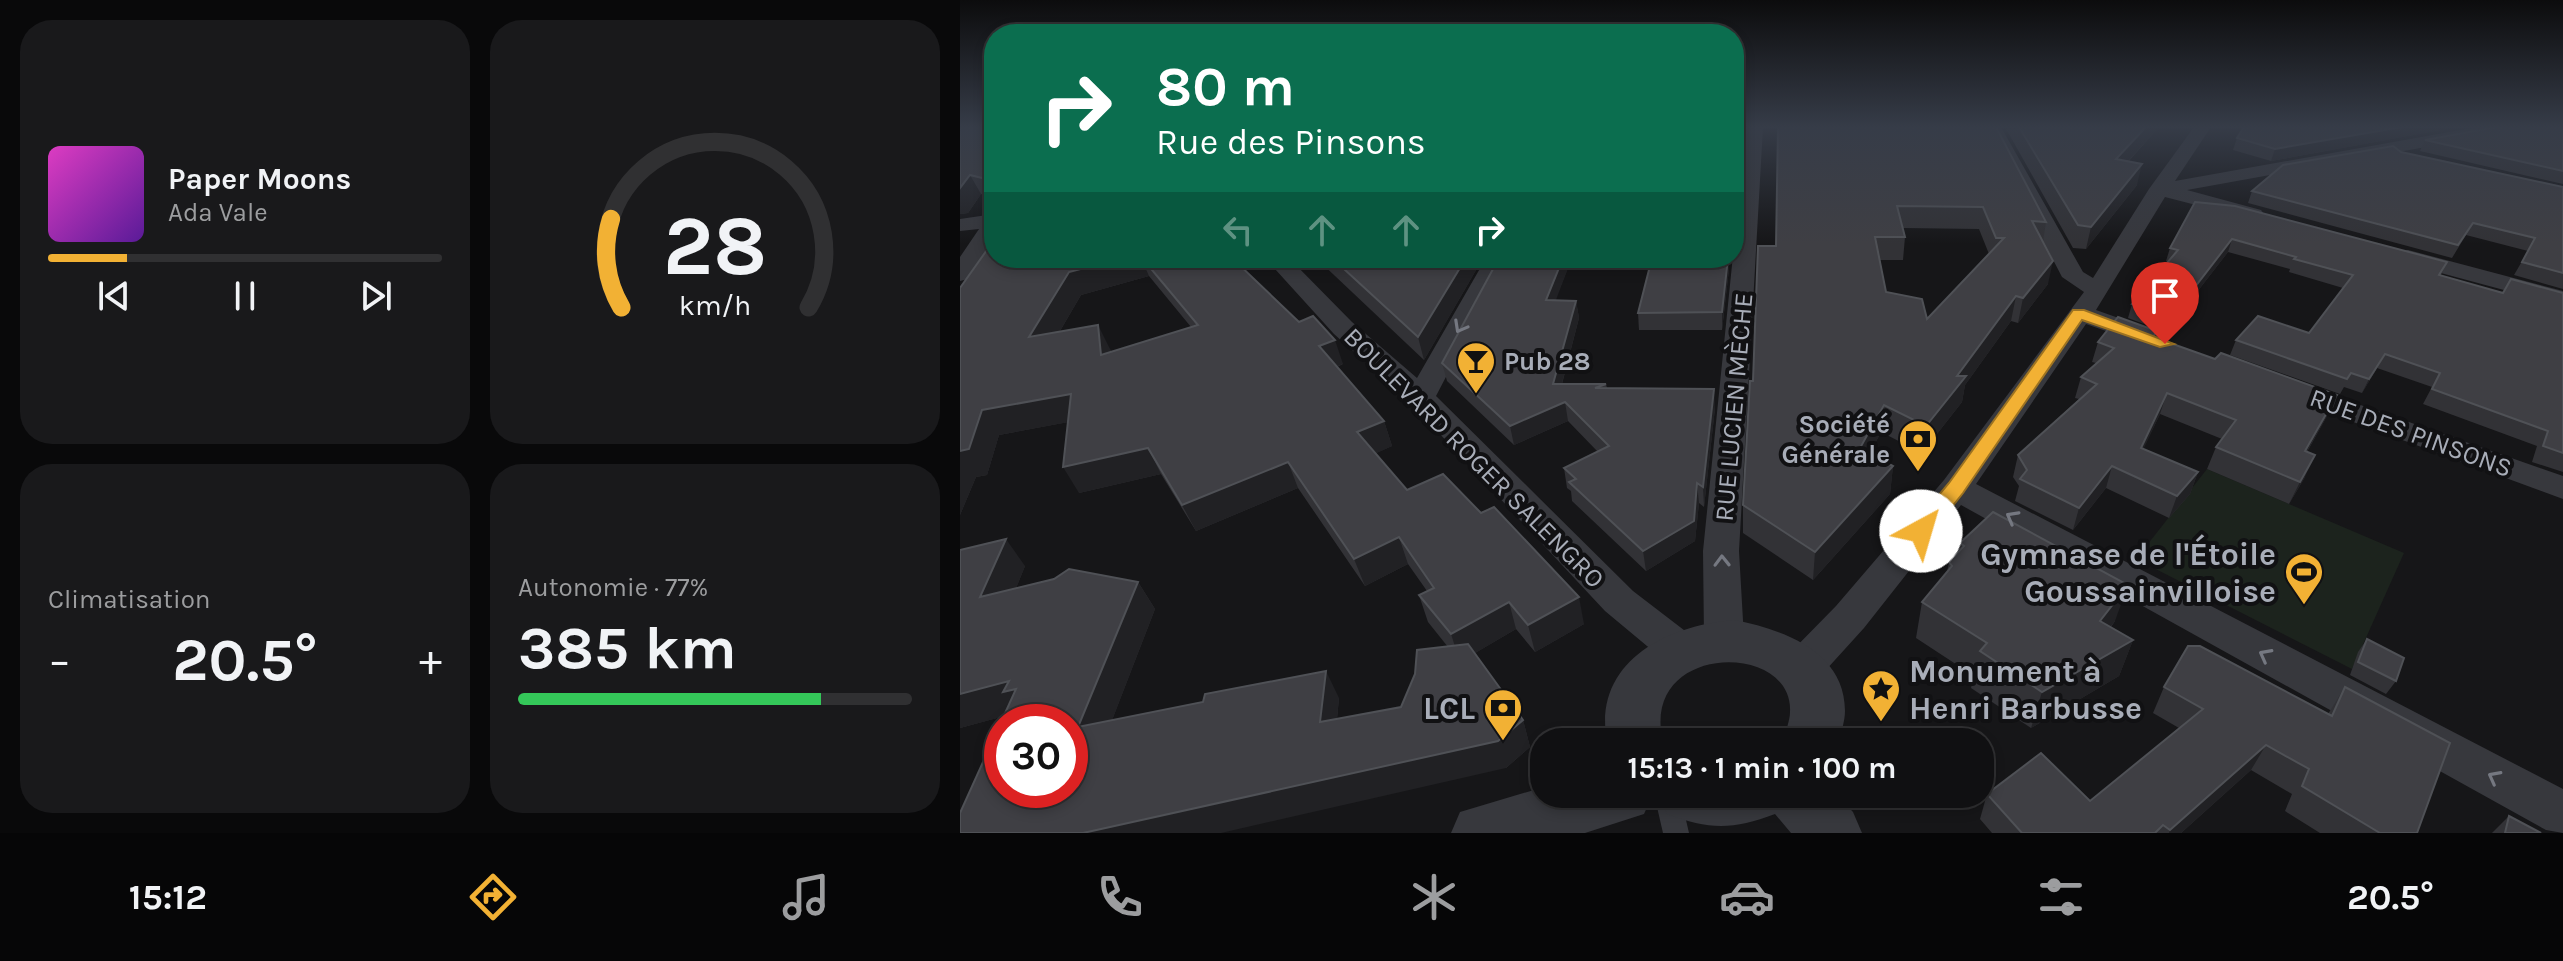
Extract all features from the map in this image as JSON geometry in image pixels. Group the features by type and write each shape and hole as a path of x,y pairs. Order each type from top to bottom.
{"street":[{"name":"RUE LUCIEN MÈCHE","path":"1744,264 1752,166"},
{"path":"2013,166 2088,302 2182,350"},
{"path":"1800,670 1850,617 1956,488 2088,302 2175,166"},
{"path":"2159,189 2299,166"},
{"path":"2159,189 2270,219"},
{"path":"960,225 984,222"},
{"path":"960,274 984,237"},
{"path":"2393,253 2563,299"},
{"name":"BOULEVARD ROGER SALENGRO","path":"1286,268 1343,328 1421,397 1619,601 1702,644"},
{"path":"1421,397 1492,268"},
{"name":"RUE LUCIEN MÈCHE","path":"1702,644 1721,551 1744,268"},
{"name":"RUE DES PINSONS","path":"2270,382 2563,488"},
{"path":"1956,488 2563,814"},
{"path":"1633,728 1631,711 1640,687 1656,666 1702,644 1753,641 1780,653 1800,670 1812,690 1817,714 1814,728"},
{"path":"1482,833 1572,808"},
{"path":"1809,808 1831,833"}],"lane":[{"path":"1670,808 1676,833"}],"shaded area":[{"name":"Gymnase de l'Étoile Goussainvilloise","path":"2207,469 2404,553 2352,669 2136,559"}],"building":[{"path":"960,166 984,166 984,178 970,175 960,188"},
{"path":"1777,166 2016,166 2046,222 2032,221 2053,261 2023,298 2016,296 1957,376 1966,376 1926,426 1884,405 1860,448 1893,466 1815,552 1743,505 1750,381 1753,381 1758,246 1776,246","holes":["1897,206 1983,207 1996,238 2004,238 1927,319 1922,299 1886,292 1875,237 1905,237"]},
{"path":"2042,166 2140,166 2091,227 2078,225"},
{"path":"2282,166 2465,166 2563,187 2563,273 2522,262 2535,238 2473,223 2458,245 2252,191"},
{"path":"2540,166 2563,166 2563,171"},
{"path":"2195,202 2235,206 2447,262 2439,275 2503,293 2511,279 2563,293 2563,453 2543,446 2548,431 2432,389 2440,373 2385,354 2369,379 2351,373 2347,379 2236,340 2258,316 2309,333 2353,275 2232,239 2171,318 2132,304 2178,250 2170,248"},
{"path":"984,254 984,268 1084,268 1069,272 1029,337 1098,325 1101,355 1198,325 1150,268 1242,268 1299,322 1313,316 1335,340 1319,346 1384,421 1357,432 1407,490 1443,474 1481,513 1494,507 1579,597 1528,625 1509,602 1451,634 1419,595 1434,588 1399,537 1354,559 1288,462 1182,505 1148,448 1063,467 1071,394 982,410 969,449 960,451 960,288"},
{"path":"1343,268 1460,268 1418,337"},
{"path":"1494,268 1559,268 1546,300 1576,301 1553,384 1606,384 1595,388 1714,389 1703,487 1697,483 1694,521 1643,551 1569,482 1576,479 1564,468 1609,446 1565,402 1510,426 1442,363"},
{"path":"1649,268 1727,268 1722,312 1638,313"},
{"path":"2118,317 2157,331 2153,337 2215,359 2221,353 2337,395 2305,451 2315,455 2300,482 2216,447 2236,420 2167,393 2141,448 2198,472 2177,496 2112,466 2079,508 2020,479 2027,470 2018,455 2097,384 2081,377 2114,348 2098,342"},
{"path":"1993,512 2128,585 2100,621 2133,640 2042,692 1980,651 1987,643 1922,602 1952,566 1949,562 1964,546 1960,543"},
{"path":"1006,539 980,597 1054,579 1069,569 1138,582 1088,704 1009,704 1016,689 1003,692 1009,681 960,694 960,550"},
{"path":"2367,639 2404,658 2396,681 2358,662"},
{"path":"1468,644 1523,720 1498,741 1083,833 960,833 960,813 984,760 984,808 1088,808 1088,725 1203,702 1205,694 1326,671 1320,722 1401,707 1415,674 1417,650"},
{"path":"2188,646 2200,646 2332,716 2345,687 2450,743 2417,833 2380,833 2302,786 2309,769 2266,745 2170,830 2163,825 2155,833 2022,833 1994,802 1994,789 2041,753 2090,801 2203,709 2164,687"},
{"path":"2509,816 2541,833 2505,833"}],"place":[{"name":"Pub 28","path":"1476,395"},
{"name":"Société Générale","path":"1918,473"},
{"name":"Gymnase de l'Étoile Goussainvilloise","path":"2304,606"},
{"name":"Monument à Henri Barbusse","path":"1881,723"},
{"name":"LCL","path":"1503,742"}],"route":[{"path":"1921,531 1956,488 2079,313 2165,344"}]}
